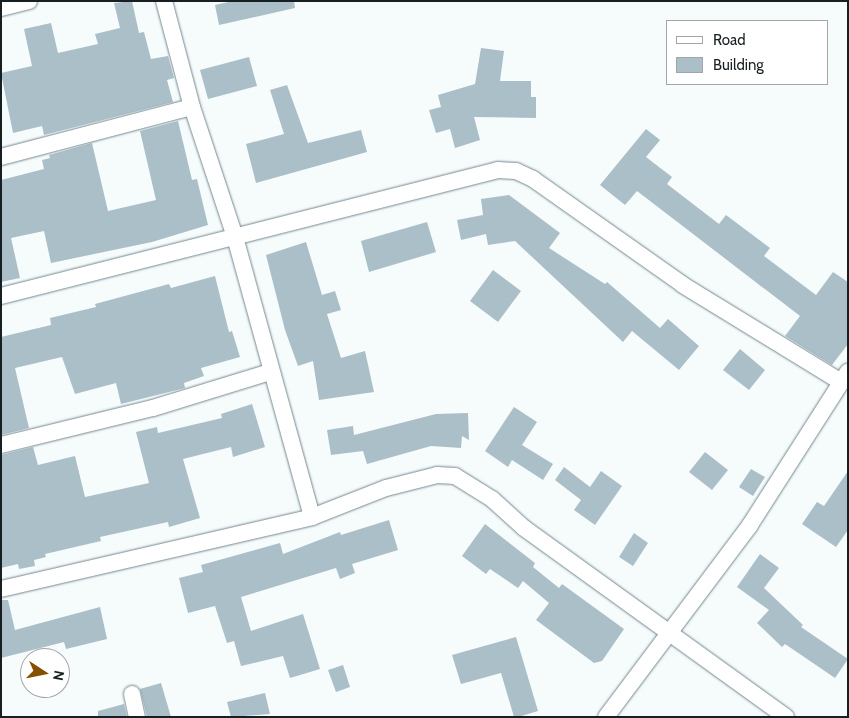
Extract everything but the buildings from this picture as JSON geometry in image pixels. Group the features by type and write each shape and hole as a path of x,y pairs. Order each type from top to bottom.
{"street":[{"path":"1,8 29,1"},
{"path":"164,1 192,107 235,238 270,372 312,517"},
{"path":"1,157 192,107"},
{"path":"1,296 498,170 516,171 533,179 683,285 844,377 750,525 606,717"},
{"path":"1,445 153,408 270,372"},
{"path":"1,590 312,517 386,488 437,475 455,476 492,499 524,528 786,717"},
{"path":"132,694 137,717"}]}
